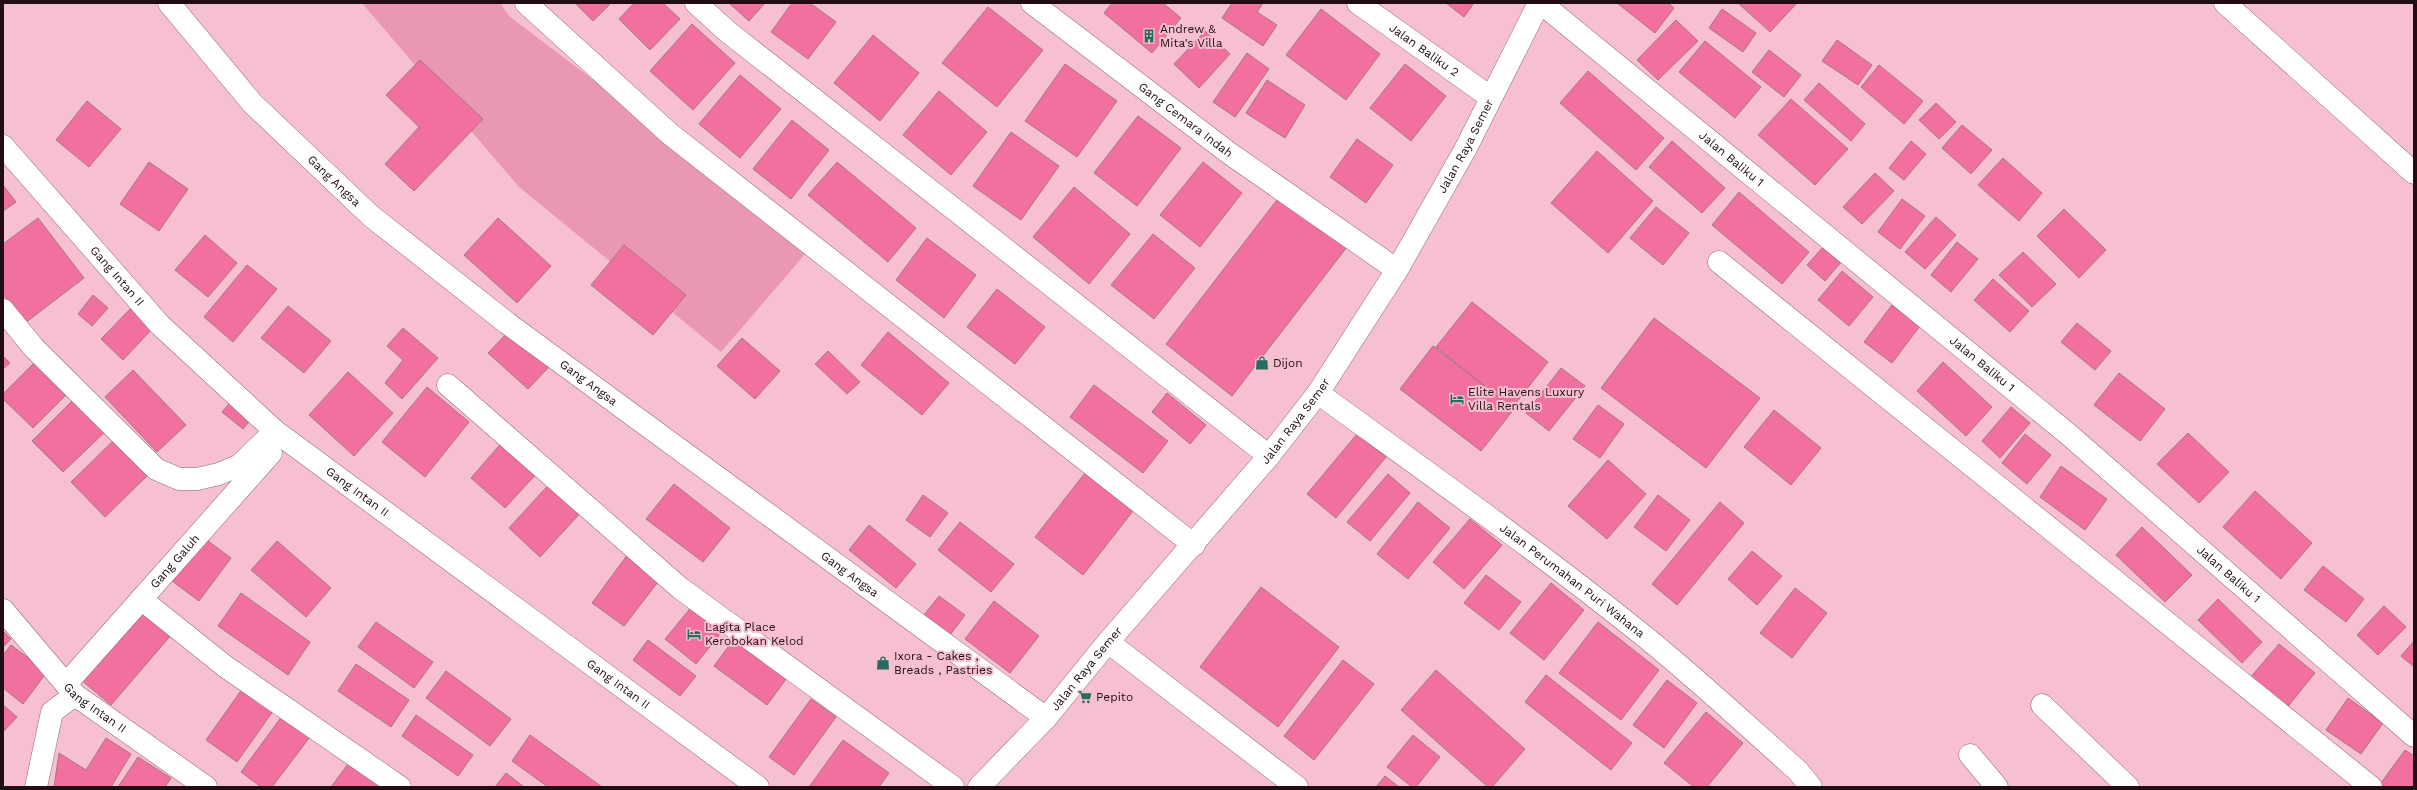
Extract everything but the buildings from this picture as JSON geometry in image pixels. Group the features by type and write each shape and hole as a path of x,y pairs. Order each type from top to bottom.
{"street":[{"name":"Gang Angsa","path":"169,3 252,103 371,216 508,323 1046,718"},
{"path":"526,3 670,134 1194,545"},
{"path":"696,3 734,37 1269,456"},
{"name":"Gang Cemara Indah","path":"1032,3 1229,153 1397,270"},
{"name":"Jalan Baliku 2","path":"1358,3 1490,97"},
{"name":"Jalan Raya Semer","path":"979,787 1046,718 1108,642 1194,545 1269,456 1318,392 1397,270 1466,148 1490,97 1540,3"},
{"name":"Jalan Baliku 1","path":"1540,3 2068,434 2414,736"},
{"path":"2225,3 2414,173"},
{"name":"Gang Intan II","path":"3,146 160,325 279,434 758,787"},
{"path":"1719,262 2371,787"},
{"path":"3,310 34,348 156,469 179,478 197,479 219,474 240,465 279,434"},
{"path":"448,386 680,588 953,787"},
{"name":"Jalan Perumahan Puri Wahana","path":"1318,392 1538,554 1635,628 1798,771 1811,787"},
{"name":"Gang Galuh","path":"36,787 52,712 141,599 279,434"},
{"path":"141,599 226,667 400,787"},
{"name":"Gang Intan II","path":"3,610 70,689 206,787"},
{"path":"1108,642 1297,787"},
{"path":"2042,705 2128,787"},
{"path":"1970,755 1997,787"}],"shaded area":[{"path":"362,3 500,3 509,16 812,246 721,352 519,187"}],"place":[{"name":"Andrew & Mita's Villa","path":"1149,36"},
{"name":"Dijon","path":"1262,363"},
{"name":"Elite Havens Luxury Villa Rentals","path":"1457,399"},
{"name":"Lagita Place Kerobokan Kelod","path":"694,634"},
{"name":"Ixora - Cakes , Breads , Pastries","path":"883,663"},
{"name":"Pepito","path":"1085,697"}]}
